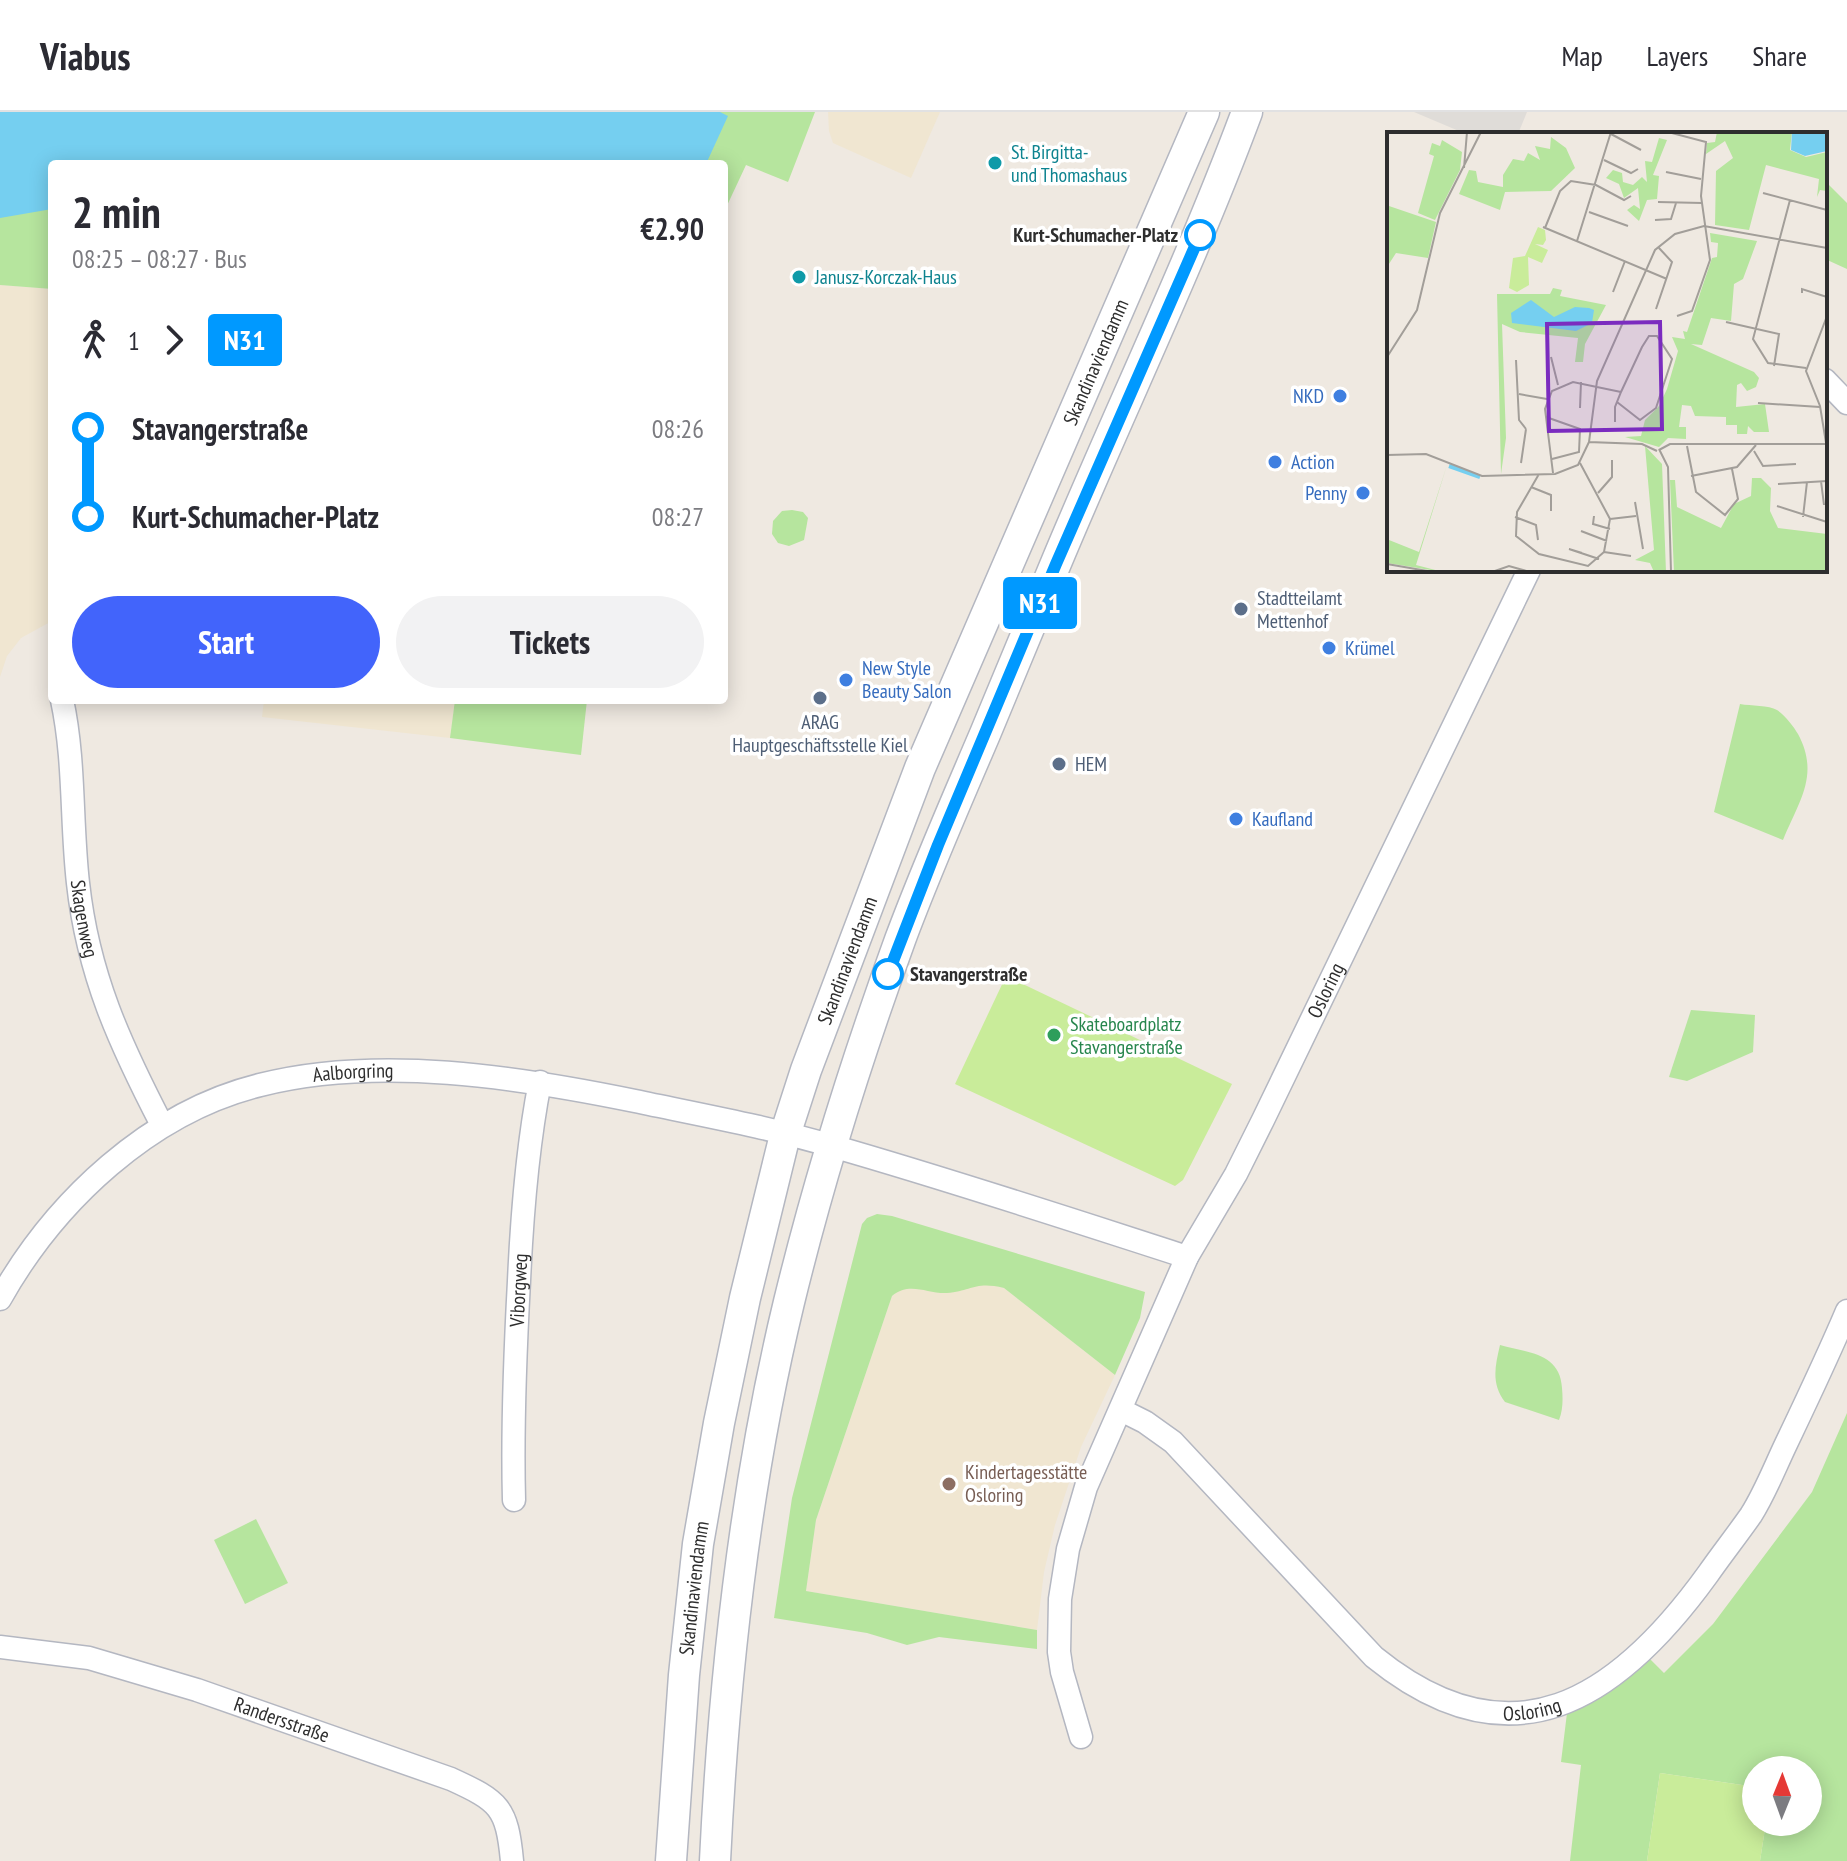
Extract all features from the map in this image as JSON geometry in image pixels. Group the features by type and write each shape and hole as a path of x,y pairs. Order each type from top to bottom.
{"main road":[{"name":"Skandinaviendamm","path":"671,1861 684,1675 698,1544 735,1345 785,1135 806,1070 920,768 1204,112"},
{"name":"Skandinaviendamm","path":"717,1856 730,1665 748,1521 788,1305 832,1145 885,981 926,874 1056,564 1177,289 1247,112"}],"street":[{"path":"1827,382 1847,403"},
{"name":"Osloring","path":"1081,1737 1062,1672 1059,1652 1060,1599 1068,1549 1086,1487 1187,1257 1236,1174 1263,1120 1528,572"},
{"name":"Skagenweg","path":"63,704 70,753 78,887 93,962 111,1021 162,1125"},
{"name":"Aalborgring","path":"0,1299 18,1269 64,1211 117,1159 162,1125 200,1106 257,1085 330,1073 415,1072 540,1082 785,1135"},
{"name":"Viborgweg","path":"514,1500 514,1373 522,1202 540,1082"},
{"path":"785,1135 832,1145 1187,1257"},
{"name":"Osloring","path":"1121,1410 1173,1442 1374,1657 1401,1678 1461,1707 1487,1713 1530,1712 1549,1709 1601,1686 1657,1639 1695,1591 1752,1514 1820,1376 1847,1311"},
{"name":"Randersstraße","path":"0,1647 67,1654 119,1667 197,1690 451,1779 487,1795 498,1807 505,1818 512,1861"}],"shaded area":[{"path":"828,112 940,112 911,178 833,143"},
{"path":"1414,112 1527,112 1519,132 1461,132"},
{"path":"0,285 48,289 48,623 21,638 7,656 0,677"},
{"path":"264,704 454,704 450,738 262,717"},
{"name":"Kindertagesstätte Osloring","path":"986,1283 1004,1288 1115,1375 1081,1447 1055,1525 1044,1572 1037,1630 806,1591 816,1520 892,1296 900,1289 923,1288 945,1293"}],"green space":[{"path":"0,112 815,112 788,182 746,165 728,203 728,160 48,160 48,289 0,285"},
{"path":"1827,183 1847,203 1847,269 1827,260"},
{"path":"782,511 803,512 808,518 804,540 789,546 778,543 772,534 773,521"},
{"path":"454,704 587,704 581,755 450,738"},
{"path":"1740,704 1777,710 1794,728 1804,749 1807,762 1805,788 1783,840 1714,812"},
{"name":"Skateboardplatz Stavangerstraße","path":"1006,976 1232,1084 1183,1180 1175,1186 955,1084"},
{"path":"1691,1010 1755,1015 1753,1052 1687,1081 1669,1077"},
{"path":"877,1214 1145,1292 1140,1318 1115,1375 1004,1288 980,1286 947,1293 905,1289 892,1296 816,1520 806,1591 1037,1630 1037,1649 939,1637 907,1645 867,1633 774,1618 792,1498 862,1224"},
{"path":"1500,1345 1541,1356 1555,1368 1560,1376 1562,1392 1559,1420 1505,1402 1496,1381"},
{"path":"1847,1413 1847,1861 1760,1861 1764,1836 1822,1836 1822,1756 1742,1756 1742,1785 1660,1773 1647,1861 1570,1861 1581,1765 1561,1762 1567,1713 1611,1690 1650,1659 1664,1673 1713,1624 1812,1492"},
{"path":"256,1519 288,1583 245,1604 214,1540"},
{"path":"1660,1773 1742,1785 1742,1836 1764,1836 1760,1861 1647,1861"}],"water":[{"path":"0,112 720,112 728,116 708,160 48,160 48,210 0,218"}],"bus line":[{"name":"N31","path":"888,974 938,845 1056,564 1200,235"}],"place":[{"name":"St. Birgitta- und Thomashaus","path":"995,163"},
{"name":"Kurt-Schumacher-Platz","path":"1200,235"},
{"name":"Janusz-Korczak-Haus","path":"799,277"},
{"name":"NKD","path":"1340,396"},
{"name":"Action","path":"1275,462"},
{"name":"Penny","path":"1363,493"},
{"name":"Stadtteilamt Mettenhof","path":"1241,609"},
{"name":"Krümel","path":"1329,648"},
{"name":"New Style Beauty Salon","path":"846,680"},
{"name":"ARAG Hauptgeschäftsstelle Kiel","path":"820,698"},
{"name":"HEM","path":"1059,764"},
{"name":"Kaufland","path":"1236,819"},
{"name":"Stavangerstraße","path":"888,974"},
{"name":"Skateboardplatz Stavangerstraße","path":"1054,1035"},
{"name":"Kindertagesstätte Osloring","path":"949,1484"}]}
